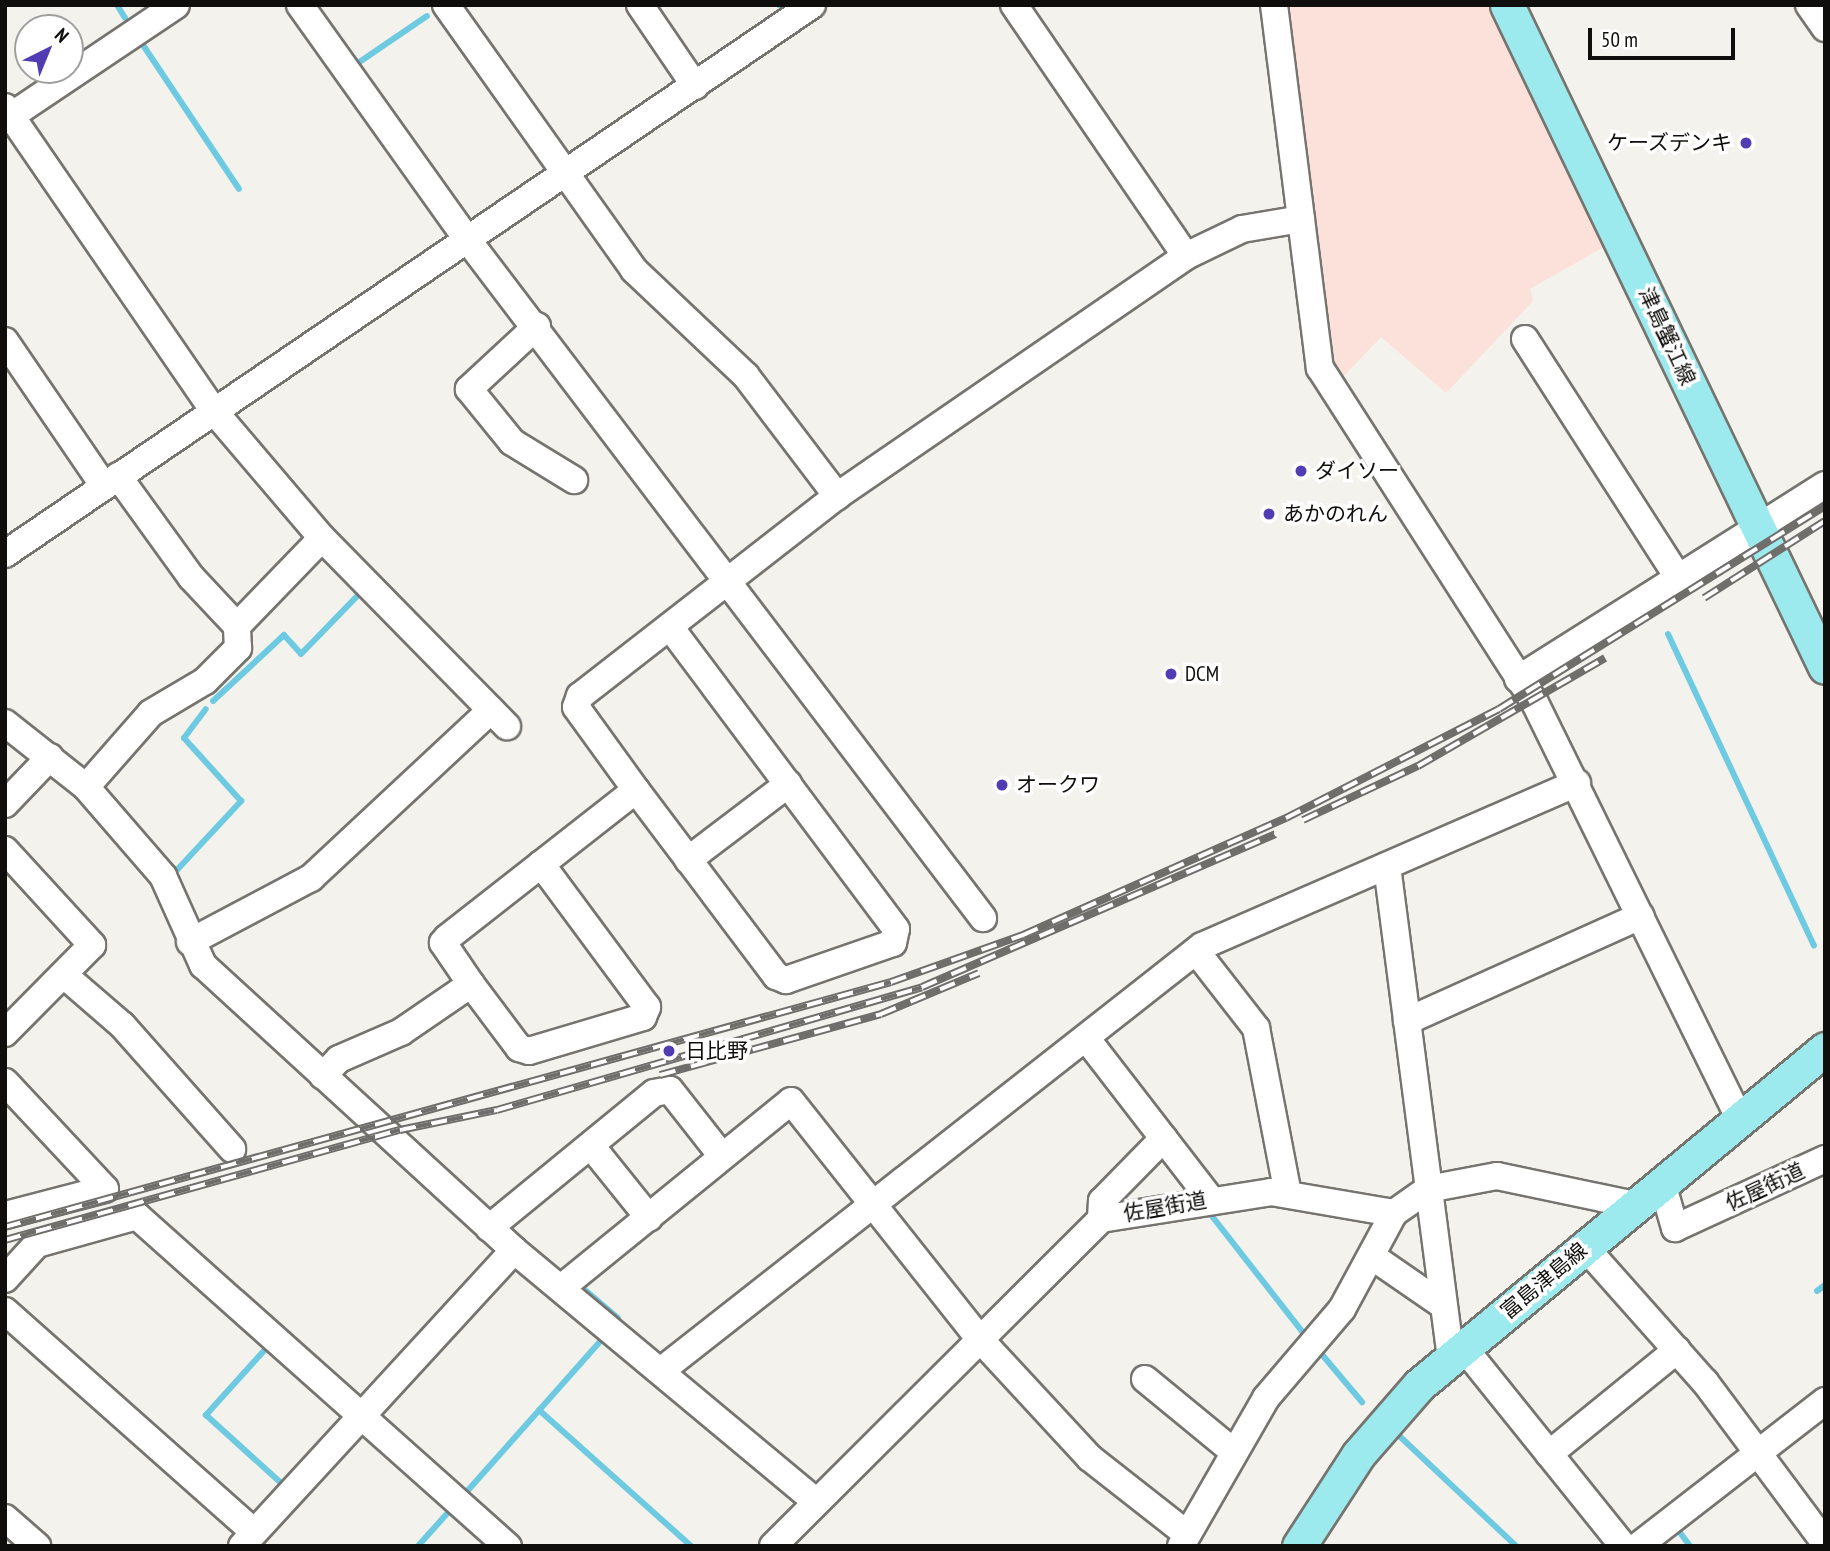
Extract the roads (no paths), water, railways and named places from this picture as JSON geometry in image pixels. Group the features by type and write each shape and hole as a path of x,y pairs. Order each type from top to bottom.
{"main road":[{"name":"津島蟹江線","path":"1513,8 1761,531 1820,648"},
{"name":"富島津島線","path":"1299,1546 1372,1436 1458,1353 1825,1049"}],"street":[{"path":"176,5 7,114 213,410 323,538 499,718 311,878 190,942"},
{"path":"300,5 467,239 537,327 727,587 983,918"},
{"path":"446,5 648,288 746,376 836,496"},
{"path":"639,5 695,86"},
{"path":"5,554 213,410 695,86 775,16 812,5"},
{"path":"1014,5 1186,256"},
{"path":"1274,5 1320,368 1518,680 1577,783 1740,1119"},
{"path":"1809,5 1825,28"},
{"path":"671,628 896,929 893,943 786,980 776,976 576,707 580,696 671,628 727,587 836,496 1186,256 1242,229 1301,219"},
{"path":"537,327 469,389 512,442 574,481"},
{"path":"1525,340 1680,580"},
{"path":"5,341 111,481 191,577 237,625 238,648 205,681 151,713 86,787"},
{"path":"1518,680 1761,531 1825,485"},
{"path":"237,625 323,538"},
{"path":"5,701 15,730 86,787 163,876 190,942 203,965 513,1250 662,1370 815,1501"},
{"path":"5,804 50,757"},
{"path":"662,1370 1196,951 1577,783"},
{"path":"688,859 788,784"},
{"path":"541,864 647,1007 643,1017 529,1051 519,1048 443,943 541,864 636,790"},
{"path":"5,850 92,945 5,1033"},
{"path":"1387,866 1444,1306 1458,1353 1549,1454 1622,1546"},
{"path":"1406,1021 1642,916"},
{"path":"1196,951 1256,1028 1288,1194"},
{"path":"65,975 122,1025 232,1149"},
{"path":"323,1076 339,1059 401,1032 471,984"},
{"path":"1086,1038 1211,1200"},
{"path":"5,1082 105,1189 5,1215"},
{"path":"489,1228 623,1123 626,1113 670,1090 722,1156"},
{"path":"561,1288 649,1219 790,1101 977,1336 1090,1458 1184,1540 1266,1398 1342,1308 1373,1257 1394,1213 1428,1189 1497,1176 1635,1205"},
{"path":"1101,1219 1102,1200 1164,1138"},
{"path":"592,1147 649,1219"},
{"name":"佐屋街道","path":"1662,1183 1675,1228 1825,1159"},
{"name":"佐屋街道","path":"773,1546 977,1336 1101,1219 1211,1200 1288,1194 1394,1213"},
{"path":"5,1279 37,1244 137,1216 508,1546"},
{"path":"1585,1247 1677,1350 1758,1449 1825,1543"},
{"path":"5,1311 248,1539 359,1413 513,1250"},
{"path":"1373,1257 1444,1306"},
{"path":"1549,1454 1677,1350"},
{"path":"1145,1379 1234,1452"},
{"path":"1637,1546 1758,1449 1825,1401"},
{"path":"5,1518 37,1546"}],"waterway":[{"path":"117,5 125,18"},
{"path":"355,65 427,16"},
{"path":"139,39 239,189"},
{"path":"213,701 284,635 301,654 363,590"},
{"path":"1668,634 1814,945"},
{"path":"176,871 241,801 184,738 206,709"},
{"path":"1208,1211 1308,1339"},
{"path":"578,1284 618,1318"},
{"path":"1817,1291 1825,1285"},
{"path":"462,1497 604,1337"},
{"path":"270,1344 206,1415 281,1483"},
{"path":"1319,1351 1362,1402"},
{"path":"539,1410 691,1546"},
{"path":"1393,1430 1516,1546"},
{"path":"418,1546 453,1507"},
{"path":"1675,1526 1690,1546"}],"railway":[{"path":"5,1227 891,982 1023,935 1286,818 1499,709 1825,506"},
{"path":"1704,598 1825,521"},
{"path":"1303,820 1418,766 1605,658"},
{"path":"5,1240 400,1130 497,1110 922,987 1275,834"},
{"path":"660,1075 881,1014 979,973"}],"place":[{"name":"ケーズデンキ","path":"1746,143"},
{"name":"ダイソー","path":"1301,471"},
{"name":"あかのれん","path":"1269,514"},
{"name":"DCM","path":"1171,674"},
{"name":"オークワ","path":"1002,785"},
{"name":"日比野","path":"669,1051"}]}
